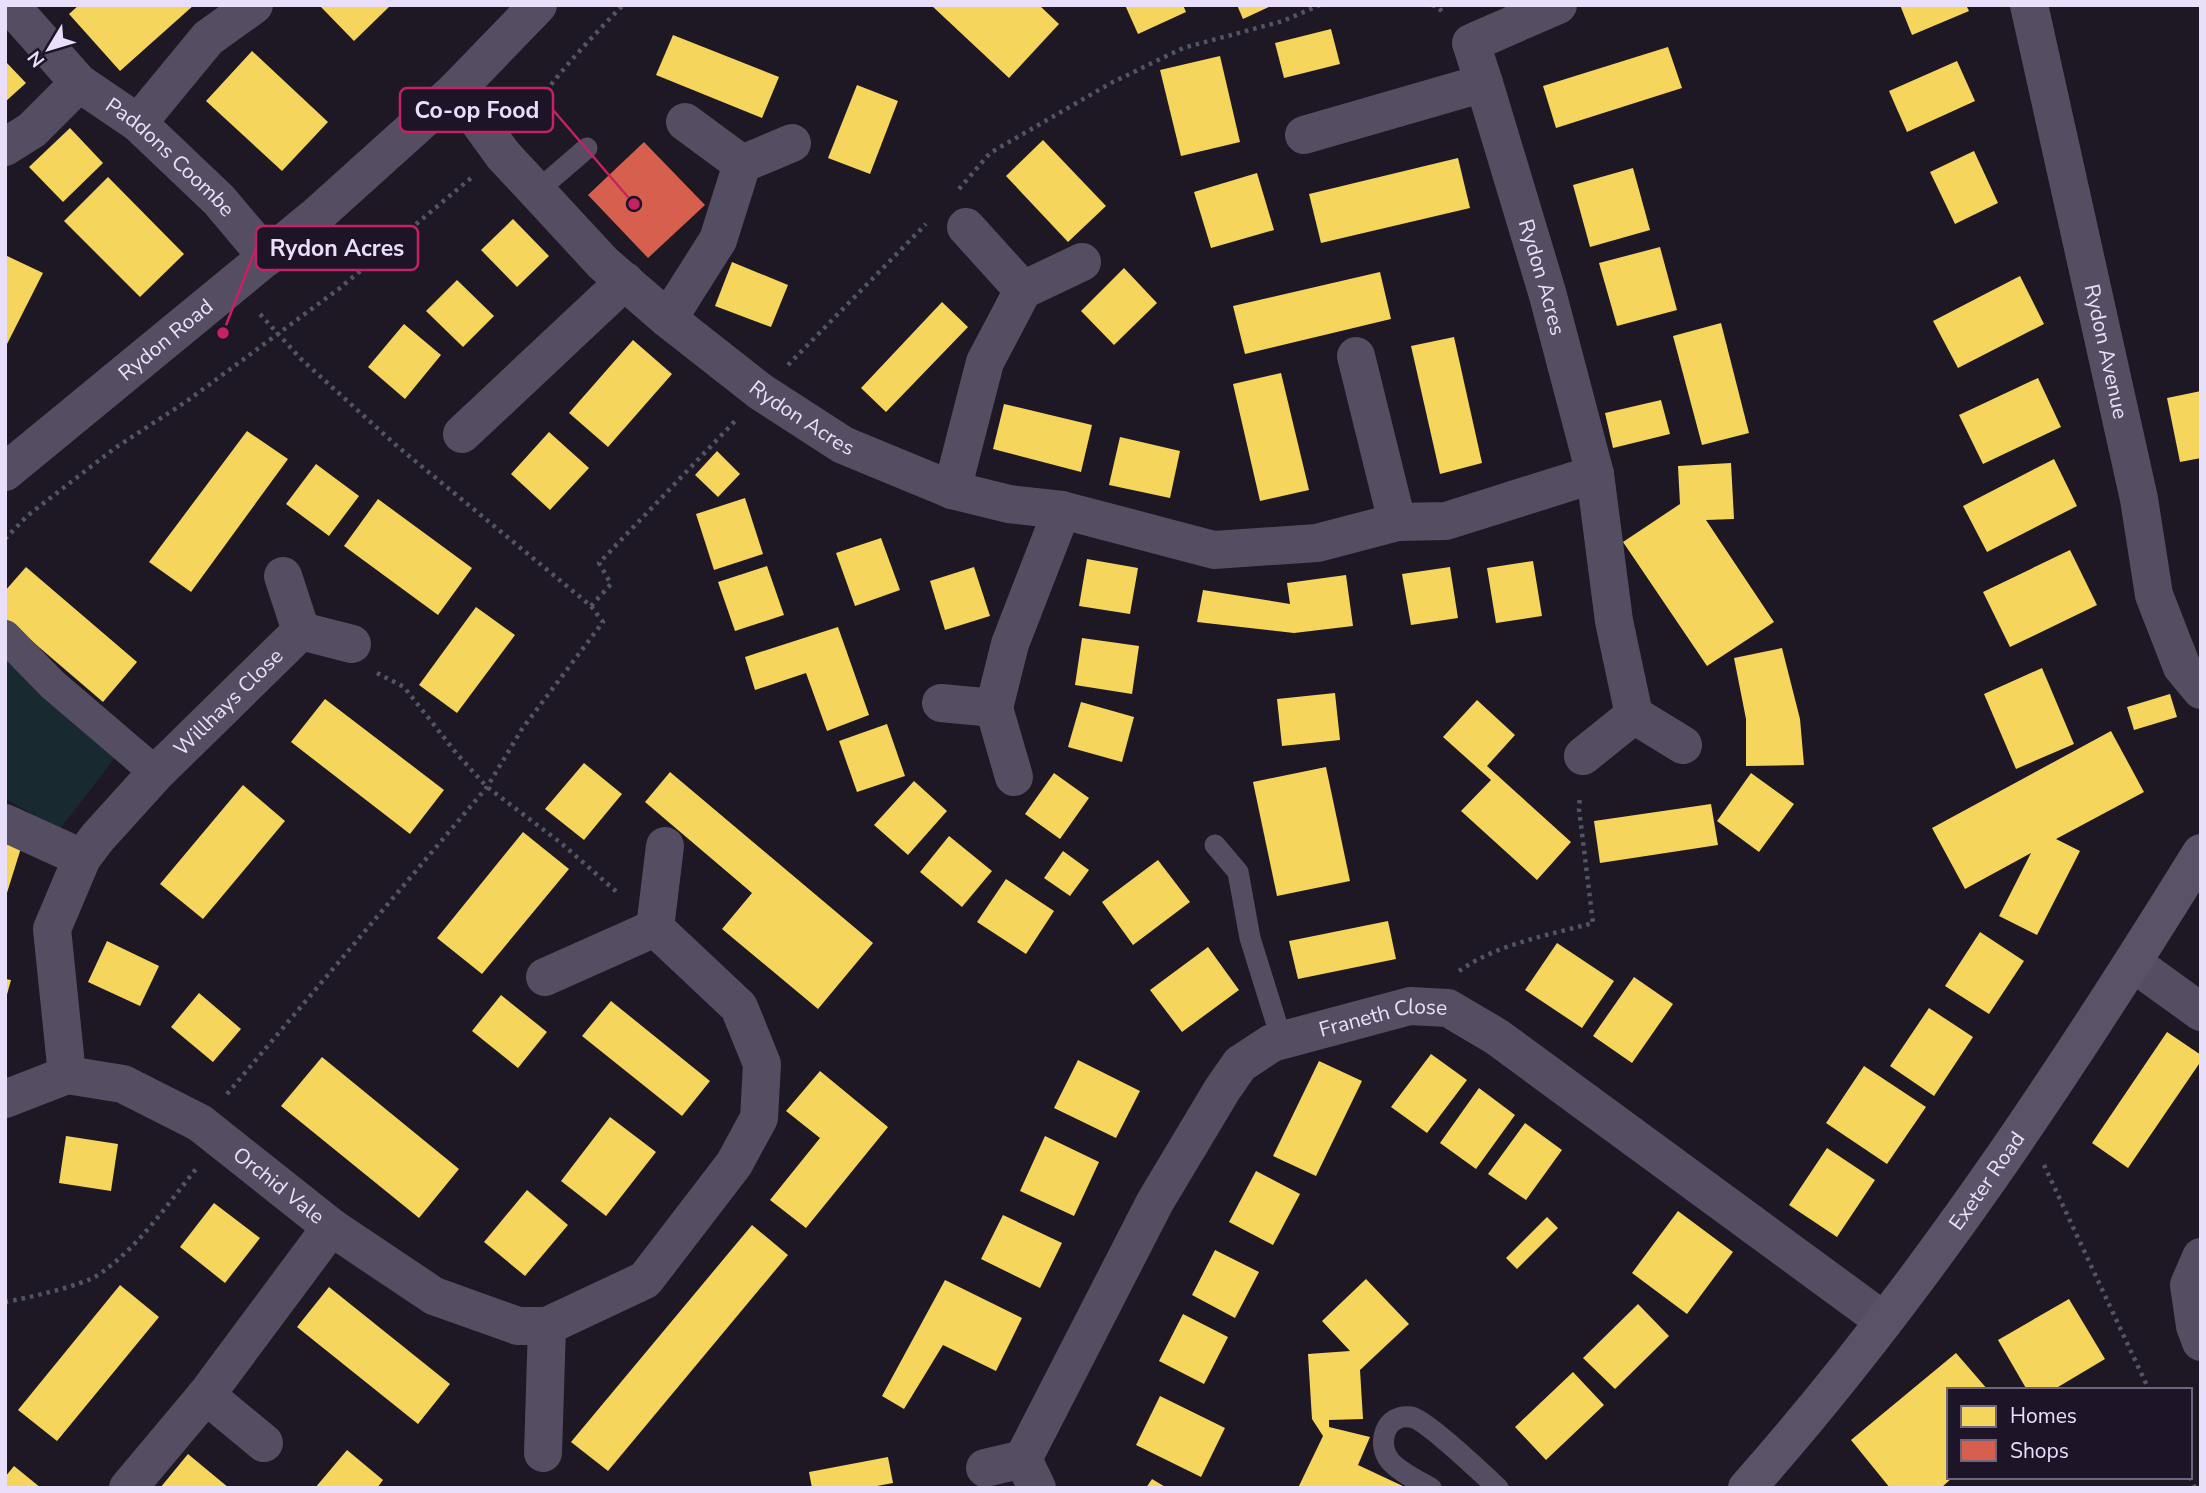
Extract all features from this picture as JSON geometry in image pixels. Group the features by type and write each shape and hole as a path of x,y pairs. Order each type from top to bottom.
{"main road":[{"name":"Exeter Road","path":"1747,1488 1785,1445 1884,1321 2026,1126 2056,1076 2133,963 2201,853"}],"street":[{"name":"Paddons Coombe","path":"10,5 79,83 138,122 219,200 267,257"},
{"path":"138,122 208,38 254,5"},
{"name":"Rydon Road","path":"5,472 315,217 456,90 538,5"},
{"name":"Rydon Acres","path":"1558,5 1471,43 1547,292 1595,474 1614,621 1634,715"},
{"name":"Rydon Avenue","path":"2029,5 2139,499 2154,595 2182,667 2201,691"},
{"path":"5,147 32,130 79,83"},
{"path":"1304,135 1484,83"},
{"name":"Rydon Acres","path":"456,90 503,155 603,263 668,319 761,392 843,445 952,490 1009,505 1062,510 1214,550 1317,543 1397,522 1446,521 1595,474"},
{"path":"685,122 742,164"},
{"path":"668,319 718,240 742,164 792,143"},
{"path":"967,227 1023,290"},
{"path":"952,490 985,362 1023,290 1082,262"},
{"path":"462,434 625,281"},
{"path":"1356,356 1397,522"},
{"path":"1014,777 993,708 1010,644 1062,510"},
{"name":"Willhays Close","path":"284,576 301,631"},
{"name":"Willhays Close","path":"301,631 352,644"},
{"name":"Willhays Close","path":"67,1075 52,929 82,858 156,773 301,631"},
{"name":"Willhays Close","path":"5,636 53,685 156,773"},
{"path":"941,703 993,708"},
{"path":"1583,756 1634,715 1684,745"},
{"path":"5,823 82,858"},
{"path":"545,977 655,928 665,846"},
{"name":"Orchid Vale","path":"67,1075 123,1084 211,1130 331,1227 434,1296 518,1326 547,1326 645,1280 734,1164 759,1118 762,1064 739,1007 655,928"},
{"path":"2133,963 2201,1012"},
{"name":"Franeth Close","path":"985,1468 1030,1473 1155,1202 1240,1064 1272,1043 1410,1006 1448,1009 1497,1037 1884,1321"},
{"path":"5,1099 67,1075"},
{"path":"128,1488 206,1395 331,1227"},
{"path":"2201,1257 2189,1285 2194,1326 2201,1342"},
{"path":"542,1453 547,1326"},
{"path":"206,1395 264,1443"}],"lane":[{"path":"537,191 587,148"},
{"path":"1215,845 1238,872 1250,938 1282,1041"},
{"path":"1431,1488 1403,1472 1389,1460 1382,1444 1387,1426 1398,1418 1413,1417 1461,1453 1498,1488"}],"path":[{"path":"5,539 27,516 116,448 278,335 340,288 462,185 503,155 535,105 623,5"},
{"path":"967,227 944,206 990,153 1111,83 1183,48 1283,21 1320,5"},
{"path":"5,1302 32,1297 96,1276 141,1238 211,1130 234,1087 487,787 522,729 603,622 591,606 397,446 301,359 234,284"},
{"path":"352,644 368,667 404,687 487,787 598,873 655,928"},
{"path":"1410,1006 1473,961 1532,939 1593,923 1579,809 1583,756"},
{"path":"2026,1126 2148,1388"}],"shaded area":[{"path":"5,654 117,755 60,829 5,799"}],"building: Homes":[{"path":"79,5 194,5 120,71 69,14"},
{"path":"391,5 354,41 321,7"},
{"path":"931,5 1039,5 1059,24 1009,78"},
{"path":"1125,5 1183,5 1186,12 1138,34"},
{"path":"1237,5 1273,5 1243,19"},
{"path":"1900,5 1966,5 1969,11 1912,35"},
{"path":"1331,29 1340,64 1284,78 1275,43"},
{"path":"673,35 779,77 762,118 656,75"},
{"path":"1668,47 1682,88 1556,128 1543,86"},
{"path":"252,51 328,122 282,171 206,101"},
{"path":"1220,56 1240,142 1181,156 1160,70"},
{"path":"5,61 26,83 5,102"},
{"path":"1957,61 1975,101 1907,132 1889,91"},
{"path":"857,85 898,101 870,174 828,158"},
{"path":"70,128 103,163 63,202 29,167"},
{"path":"1043,140 1106,206 1068,242 1006,176"},
{"path":"1974,151 1998,203 1955,224 1930,172"},
{"path":"1458,158 1470,208 1321,243 1309,194"},
{"path":"1633,168 1650,230 1590,247 1573,185"},
{"path":"1257,173 1274,230 1211,248 1194,192"},
{"path":"108,177 184,254 140,297 64,221"},
{"path":"513,219 549,256 517,287 481,250"},
{"path":"1660,247 1677,310 1617,326 1599,263"},
{"path":"5,255 43,273 5,348"},
{"path":"732,262 788,285 771,327 715,306"},
{"path":"1124,268 1157,303 1114,345 1081,311"},
{"path":"1380,272 1391,319 1245,354 1233,306"},
{"path":"2020,276 2044,324 1958,368 1933,321"},
{"path":"457,280 494,316 463,347 426,311"},
{"path":"942,302 968,327 886,412 861,388"},
{"path":"1721,323 1749,433 1702,445 1673,336"},
{"path":"404,324 441,355 405,399 368,367"},
{"path":"1454,337 1482,463 1440,474 1411,346"},
{"path":"633,340 672,374 608,447 569,413"},
{"path":"1281,373 1309,490 1260,501 1233,384"},
{"path":"2038,378 2061,427 1983,464 1959,415"},
{"path":"2201,391 2201,458 2180,462 2167,398"},
{"path":"1661,400 1670,434 1613,448 1605,413"},
{"path":"1004,404 1092,425 1081,472 993,449"},
{"path":"247,431 288,459 191,592 149,562"},
{"path":"549,432 589,468 550,510 511,474"},
{"path":"1120,437 1180,451 1170,498 1109,485"},
{"path":"717,451 740,474 718,497 695,475"},
{"path":"2054,459 2077,506 1987,552 1963,506"},
{"path":"1731,463 1734,519 1706,520 1774,622 1707,666 1623,542 1680,504 1678,466"},
{"path":"316,464 359,496 329,536 286,504"},
{"path":"745,498 763,554 714,570 696,514"},
{"path":"378,499 472,568 438,615 344,546"},
{"path":"881,538 900,590 855,606 836,553"},
{"path":"2070,550 2097,605 2010,647 1983,592"},
{"path":"1087,559 1138,568 1130,614 1079,606"},
{"path":"1533,561 1542,616 1496,623 1487,568"},
{"path":"767,566 784,615 735,631 718,582"},
{"path":"26,567 137,662 103,702 5,618 5,591"},
{"path":"974,567 990,616 945,630 930,581"},
{"path":"1450,567 1458,618 1411,625 1402,574"},
{"path":"1346,575 1353,626 1294,633 1197,622 1203,590 1290,604 1287,583"},
{"path":"476,607 515,635 457,713 419,685"},
{"path":"838,627 869,715 827,731 806,673 755,690 745,657"},
{"path":"1082,638 1139,646 1132,694 1075,685"},
{"path":"1782,648 1800,719 1804,765 1746,766 1746,719 1734,658"},
{"path":"2042,668 2074,744 2016,769 1984,694"},
{"path":"1335,693 1340,740 1282,746 1277,699"},
{"path":"2170,694 2177,717 2134,730 2127,707"},
{"path":"325,699 444,790 410,834 291,742"},
{"path":"1477,700 1515,735 1487,766 1571,842 1537,880 1461,811 1491,780 1443,737"},
{"path":"1081,702 1134,717 1122,762 1068,747"},
{"path":"887,724 905,776 857,792 839,741"},
{"path":"2111,731 2144,792 2056,839 2080,851 2037,935 1999,916 2031,853 1965,889 1932,828"},
{"path":"584,763 622,794 584,840 545,809"},
{"path":"1326,767 1350,881 1277,896 1253,782"},
{"path":"670,772 873,943 818,1009 722,929 752,893 645,802"},
{"path":"1054,773 1089,798 1060,839 1025,814"},
{"path":"1751,773 1794,804 1759,852 1717,821"},
{"path":"914,781 947,811 908,855 874,825"},
{"path":"243,785 285,821 203,919 160,884"},
{"path":"1711,804 1718,845 1600,863 1594,821"},
{"path":"523,832 569,869 482,974 437,938"},
{"path":"949,836 992,871 962,907 920,872"},
{"path":"5,843 21,848 6,896 5,896"},
{"path":"1063,851 1089,870 1070,896 1044,878"},
{"path":"1158,860 1190,902 1133,945 1102,902"},
{"path":"1006,879 1054,911 1026,954 977,922"},
{"path":"1388,921 1396,959 1298,979 1289,941"},
{"path":"1980,932 2024,961 1989,1014 1945,986"},
{"path":"107,941 159,966 140,1006 88,982"},
{"path":"1557,943 1614,981 1582,1028 1525,990"},
{"path":"1208,947 1239,990 1182,1032 1150,990"},
{"path":"1634,977 1673,1004 1632,1063 1593,1036"},
{"path":"5,979 11,980 6,998 5,998"},
{"path":"199,993 241,1029 213,1062 171,1027"},
{"path":"501,995 547,1032 518,1068 472,1031"},
{"path":"611,1001 710,1081 682,1116 582,1036"},
{"path":"1929,1008 1973,1037 1934,1096 1890,1066"},
{"path":"2167,1032 2201,1055 2201,1061 2128,1168 2092,1143"},
{"path":"1431,1054 1467,1080 1427,1133 1391,1107"},
{"path":"322,1057 459,1169 419,1218 281,1106"},
{"path":"1078,1060 1140,1091 1116,1138 1054,1108"},
{"path":"1319,1061 1362,1081 1316,1176 1273,1156"},
{"path":"1864,1066 1926,1107 1887,1164 1826,1123"},
{"path":"820,1071 888,1127 806,1228 770,1200 820,1138 786,1111"},
{"path":"1479,1088 1515,1115 1476,1169 1440,1143"},
{"path":"610,1117 656,1152 606,1216 561,1181"},
{"path":"1525,1123 1562,1150 1526,1200 1488,1174"},
{"path":"66,1136 118,1144 111,1191 59,1183"},
{"path":"1045,1136 1099,1162 1074,1216 1020,1191"},
{"path":"1827,1148 1875,1180 1837,1237 1789,1205"},
{"path":"1256,1171 1300,1194 1273,1245 1229,1222"},
{"path":"527,1190 568,1225 525,1276 484,1242"},
{"path":"214,1203 260,1238 225,1283 180,1247"},
{"path":"1678,1211 1733,1252 1687,1314 1632,1273"},
{"path":"1003,1215 1062,1243 1040,1288 981,1259"},
{"path":"1547,1217 1558,1228 1517,1269 1506,1258"},
{"path":"752,1225 788,1255 608,1471 571,1442"},
{"path":"1215,1250 1259,1272 1235,1318 1192,1295"},
{"path":"1366,1279 1409,1324 1360,1370 1363,1419 1329,1420 1329,1427 1370,1437 1358,1465 1407,1488 1298,1488 1323,1436 1312,1419 1308,1354 1350,1351 1322,1321"},
{"path":"945,1280 1022,1318 996,1371 943,1345 904,1409 882,1396"},
{"path":"120,1285 159,1317 57,1441 18,1410"},
{"path":"329,1287 450,1384 418,1424 297,1327"},
{"path":"2069,1299 2105,1359 2056,1388 2026,1388 1998,1340"},
{"path":"1638,1304 1669,1336 1615,1389 1583,1358"},
{"path":"1183,1314 1228,1337 1204,1384 1159,1361"},
{"path":"1956,1353 1986,1388 1947,1388 1947,1479 1951,1479 1941,1488 1890,1488 1851,1440"},
{"path":"1573,1372 1604,1405 1546,1460 1515,1427"},
{"path":"1160,1396 1225,1428 1201,1477 1136,1445"},
{"path":"347,1450 383,1480 377,1488 315,1488"},
{"path":"188,1454 229,1488 160,1488"},
{"path":"888,1457 893,1483 866,1488 812,1488 809,1472"},
{"path":"14,1466 41,1488 5,1488 5,1477"},
{"path":"1152,1479 1167,1488 1146,1488"}],"building: Shops":[{"path":"644,142 705,205 648,258 588,195"}],"place":[{"name":"Co-op Food","path":"634,204"},
{"name":"Rydon Acres","path":"223,333"}]}
